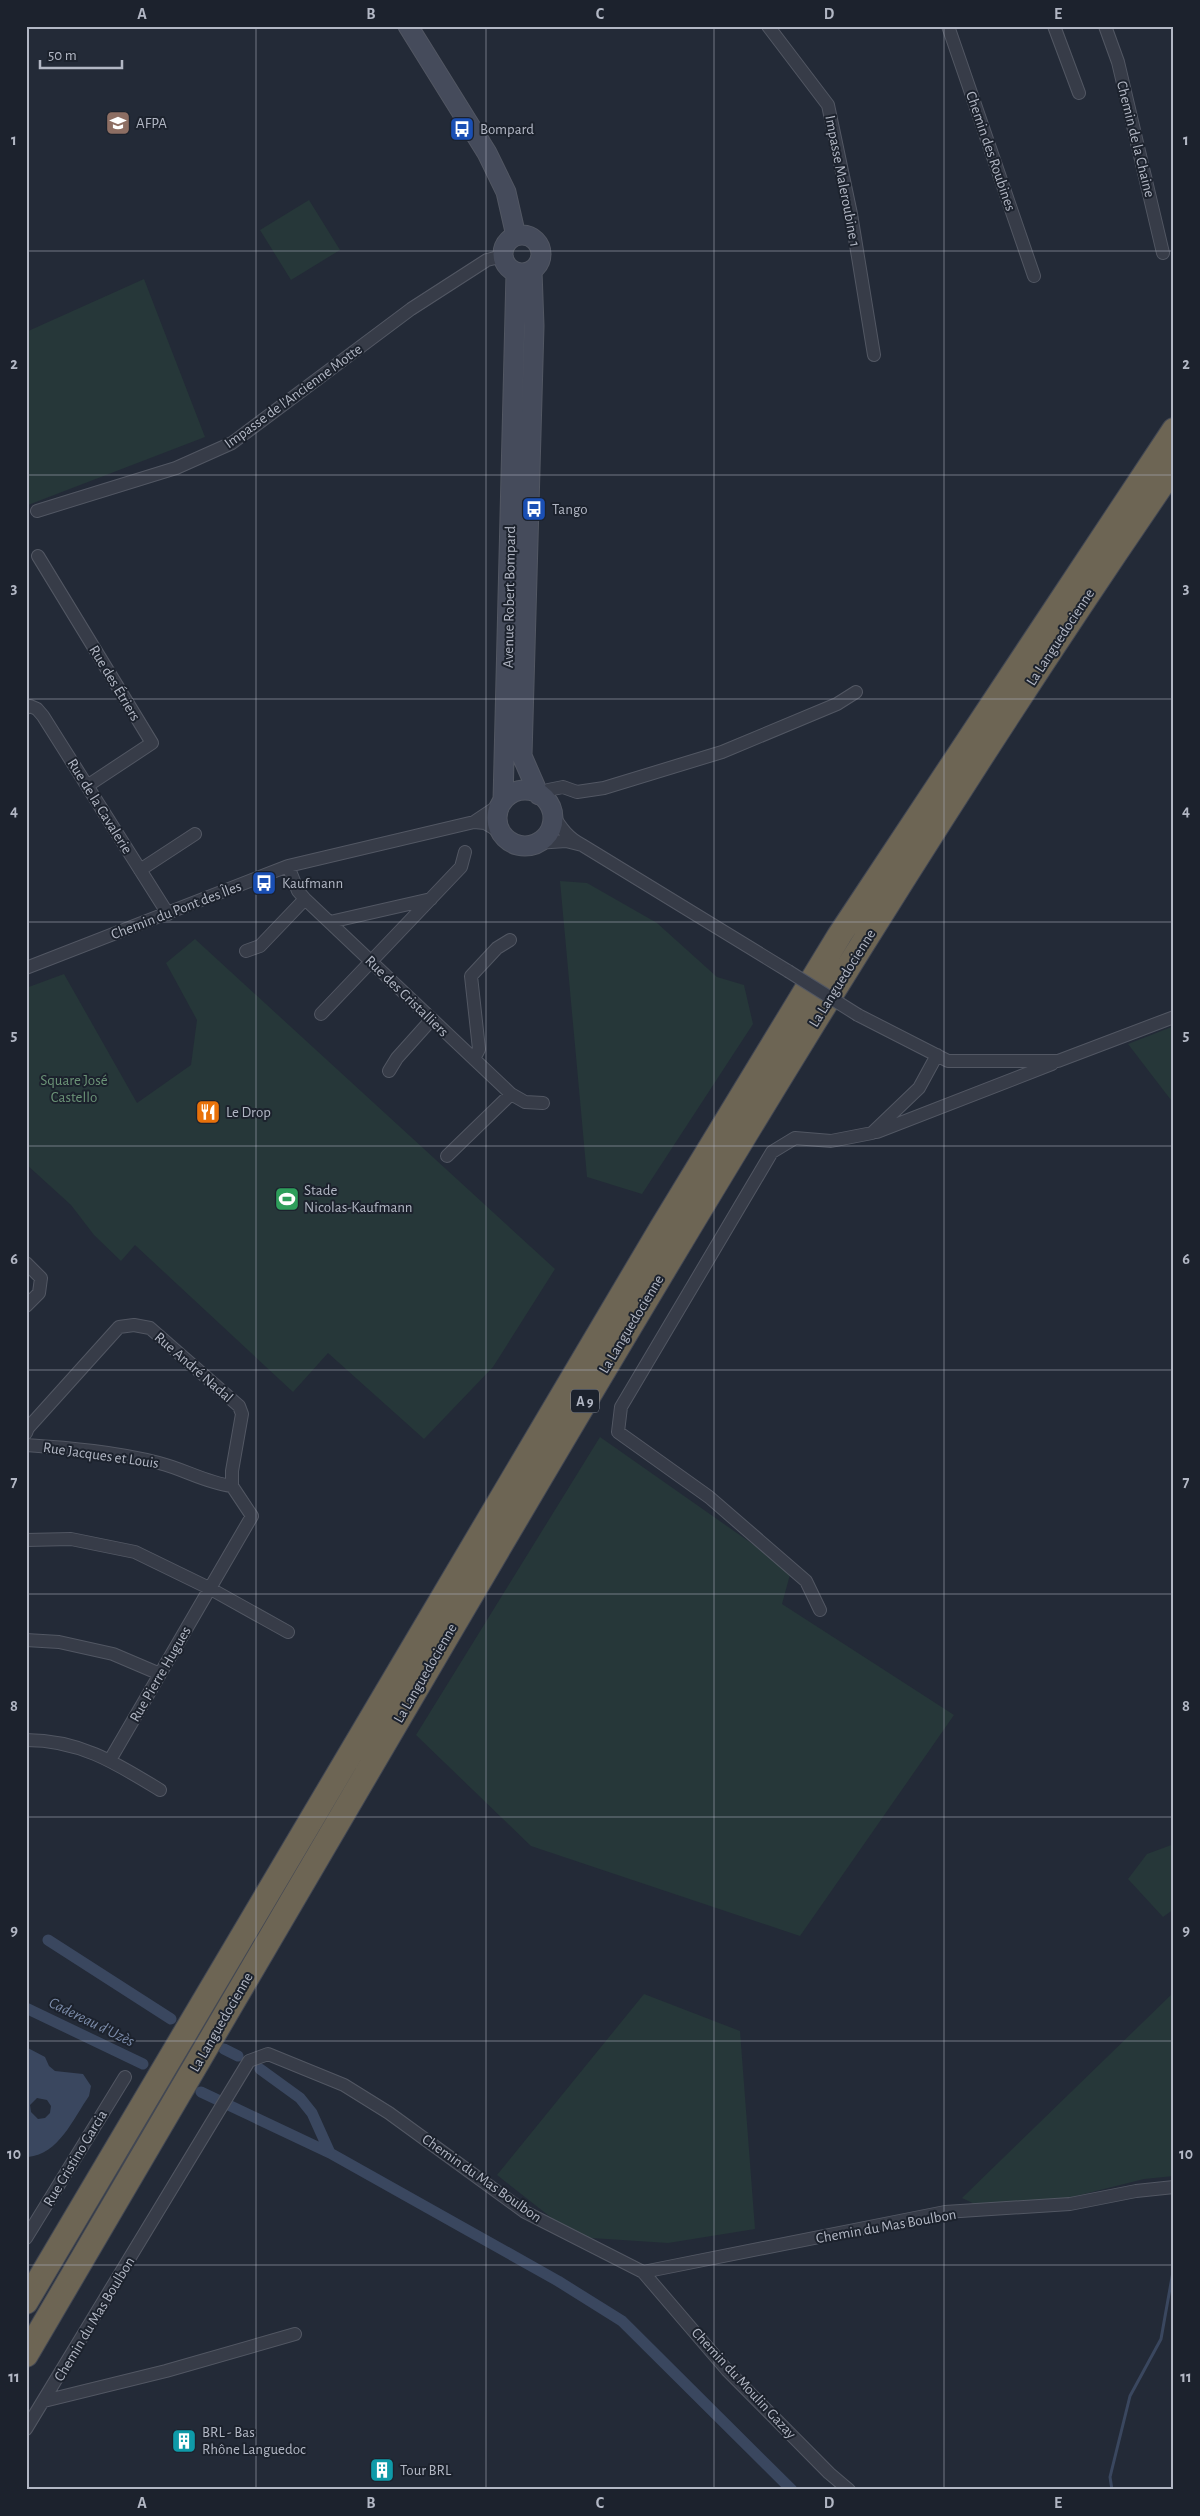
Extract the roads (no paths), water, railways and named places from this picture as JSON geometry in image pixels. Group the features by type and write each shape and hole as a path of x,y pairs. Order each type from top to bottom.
{"highway":[{"name":"La Languedocienne","path":"26,2302 657,1235 839,936 1174,430"},
{"name":"La Languedocienne","path":"26,2355 685,1234 819,1014 963,785 1112,556 1174,466"}],"street":[{"path":"408,26 487,153 506,192 516,236 506,244 503,256 507,267 524,272"},
{"name":"Impasse Maleroubine 1","path":"768,26 828,105 851,214 874,355"},
{"name":"Chemin des Roubines","path":"948,26 1034,276"},
{"path":"1054,26 1079,92"},
{"name":"Chemin de la Chaine","path":"1105,26 1118,62 1163,253"},
{"name":"Avenue Robert Bompard","path":"516,236 528,236 538,243 542,255 537,267 524,272"},
{"name":"Impasse de l'Ancienne Motte","path":"37,511 176,468 232,443 411,309 487,260 503,256"},
{"name":"Avenue Robert Bompard","path":"524,272 534,326 522,756 542,796"},
{"name":"Avenue Robert Bompard","path":"502,802 524,272"},
{"name":"Rue des Étriers","path":"38,556 152,743 87,786"},
{"path":"542,796 554,787 562,787 577,792 604,788 722,752 837,704 856,692"},
{"name":"Rue de la Cavalerie","path":"26,708 30,706 37,709 43,716 168,914"},
{"path":"502,833 497,819 502,802 510,794 520,790 532,791 542,796 563,831 572,840 858,1014 948,1061 1058,1061"},
{"name":"Chemin du Pont des Îles","path":"26,968 288,866 474,822 502,802"},
{"path":"474,822 485,823 516,844 530,846 548,834 552,826 553,815"},
{"path":"140,870 195,834"},
{"path":"536,843 566,841 582,845"},
{"path":"321,1014 461,867 465,852"},
{"name":"Rue des Cristalliers","path":"288,866 298,891 305,899 431,1020 511,1094 524,1102 543,1103"},
{"path":"246,951 260,946 305,899"},
{"path":"330,922 431,899"},
{"path":"474,1059 480,1049 471,976 497,948 510,940"},
{"path":"820,1610 806,1581 709,1497 618,1432 621,1406 772,1152 795,1138 831,1141 872,1133 1174,1018"},
{"path":"389,1072 397,1058 431,1020"},
{"path":"872,1133 918,1088 937,1055"},
{"path":"447,1156 511,1094"},
{"path":"26,1263 41,1278 39,1293 26,1306"},
{"name":"Rue André Nadal","path":"26,1433 28,1428 119,1327 134,1325 150,1328 239,1406 242,1414 232,1470 232,1486"},
{"name":"Rue Jacques et Louis","path":"26,1445 85,1449 161,1463 214,1484 232,1486"},
{"path":"209,1588 252,1516 232,1486"},
{"path":"26,1540 71,1539 135,1552 209,1588 288,1632"},
{"name":"Rue Pierre Hugues","path":"110,1760 209,1588"},
{"path":"26,1640 59,1642 113,1654 160,1674"},
{"path":"26,1740 48,1740 73,1745 110,1760 160,1790"},
{"name":"Chemin du Mas Boulbon","path":"26,2429 249,2061 268,2054 344,2085 390,2113 525,2212 643,2272 945,2212 1070,2204 1136,2190 1174,2187"},
{"name":"Rue Cristino Garcia","path":"26,2238 125,2077"},
{"name":"Chemin du Moulin Gazay","path":"643,2272 728,2370 828,2473 849,2490"},
{"name":"Chemin du Mas Boulbon","path":"44,2401 166,2371 295,2334"}],"water":[{"path":"26,2047 45,2057 49,2066 55,2071 83,2074 91,2086 89,2096 71,2125 57,2142 39,2154 28,2157","holes":["37,2098 47,2100 51,2106 50,2113 45,2118 38,2119 31,2112 30,2105"]}],"waterway":[{"path":"48,1940 171,2019"},
{"name":"Cadereau d'Uzès","path":"26,2008 143,2064"},
{"path":"224,2049 238,2056"},
{"path":"260,2069 300,2098 312,2113 330,2153"},
{"path":"201,2092 330,2153 558,2281 622,2321 792,2490"},
{"path":"1112,2490 1110,2477 1130,2396 1161,2339 1174,2266"}],"place":[{"name":"AFPA","path":"118,123"},
{"name":"Bompard","path":"462,129"},
{"name":"Tango","path":"534,509"},
{"name":"Kaufmann","path":"264,883"},
{"name":"Le Drop","path":"208,1112"},
{"name":"Stade Nicolas-Kaufmann","path":"287,1199"},
{"name":"BRL - Bas Rhône Languedoc","path":"184,2441"},
{"name":"Tour BRL","path":"382,2470"}],"park label":[{"name":"Square José Castello","path":"74,1088"}]}
